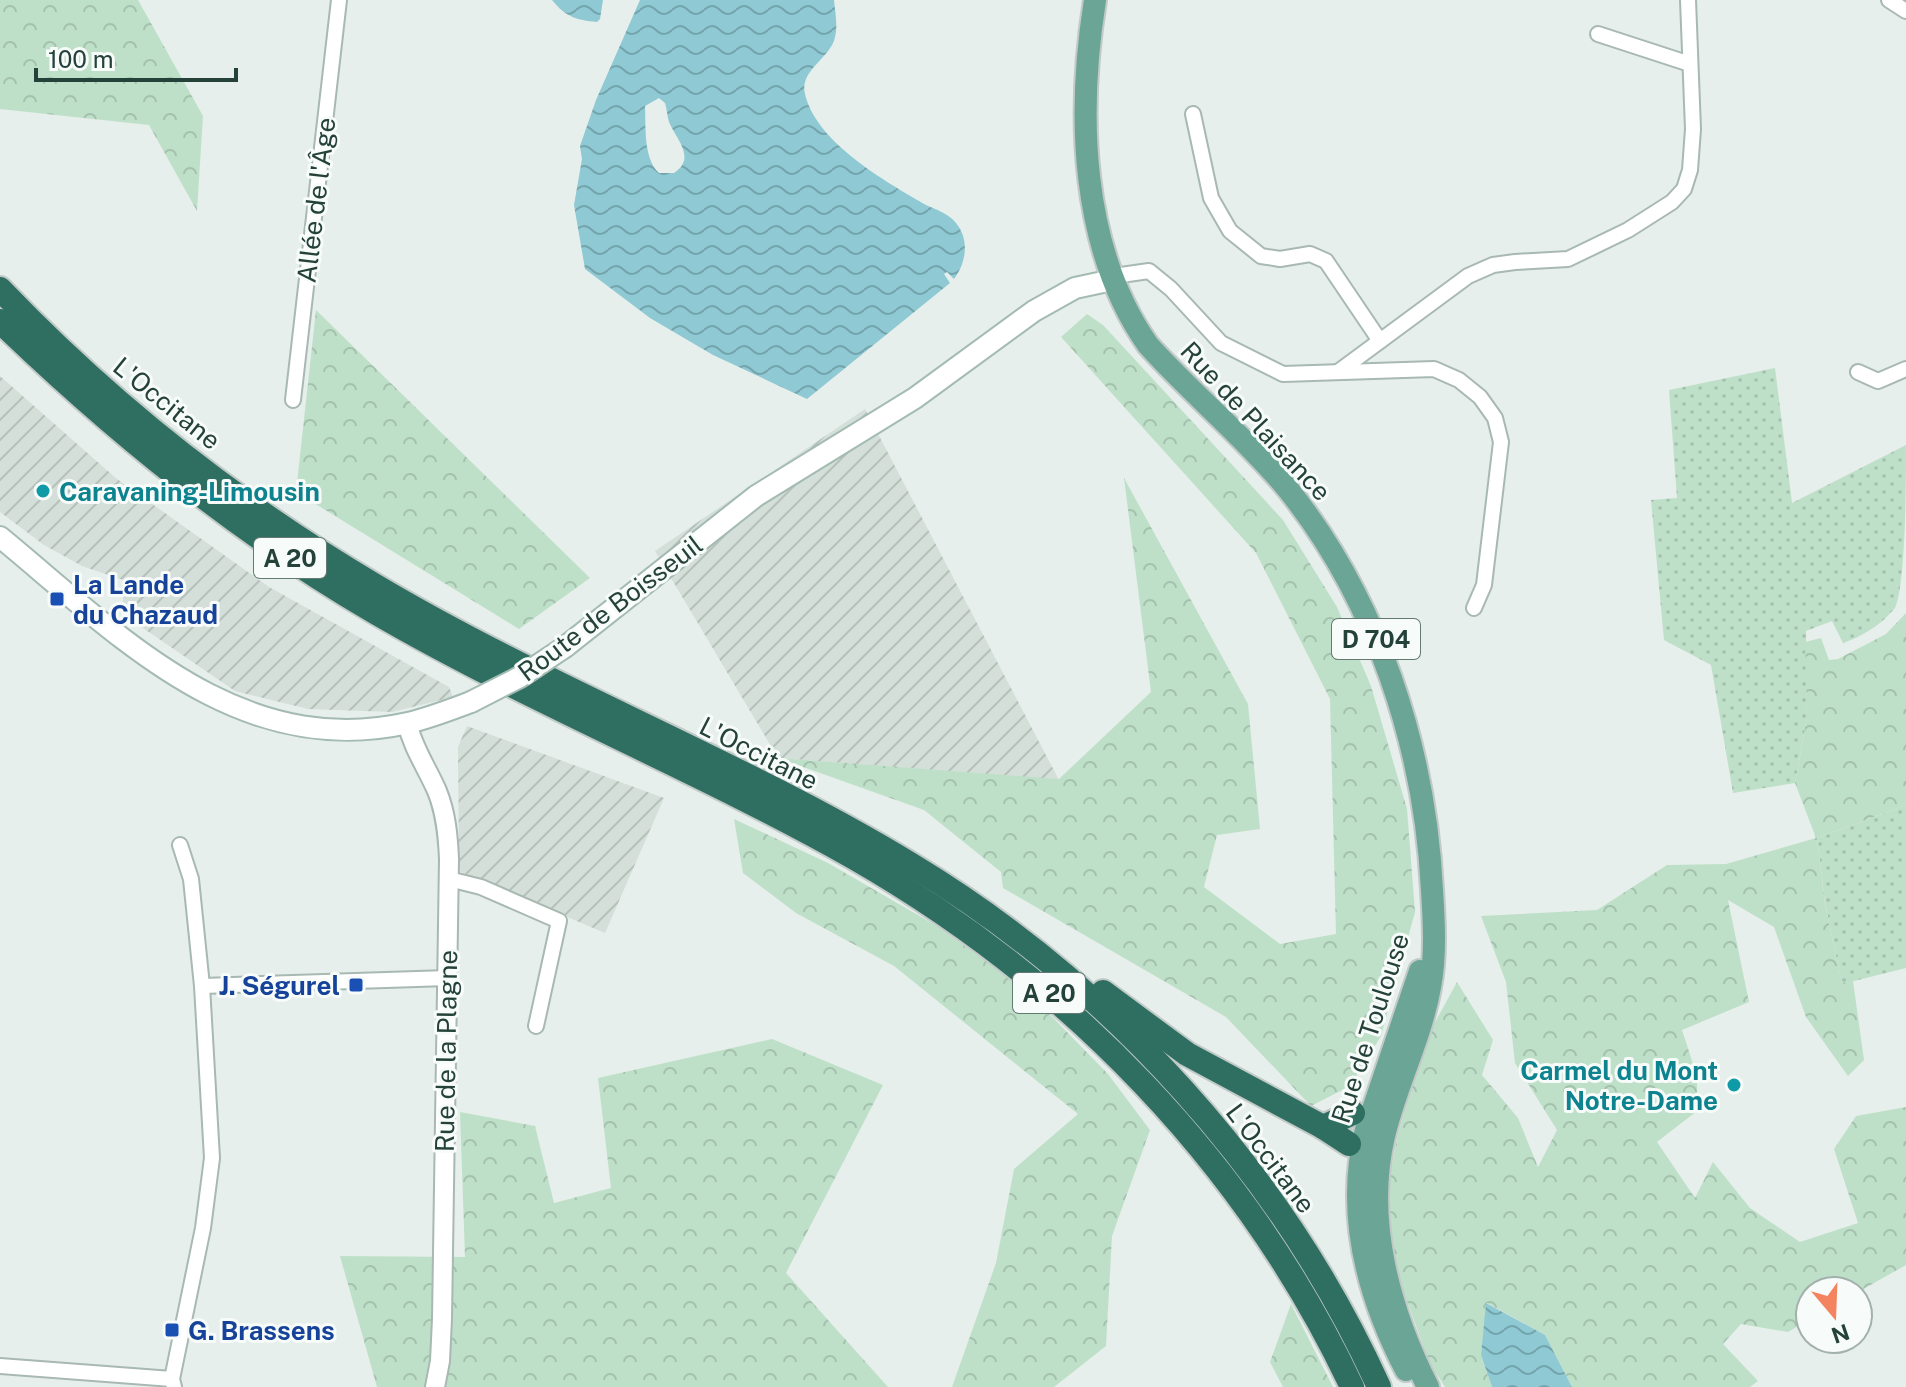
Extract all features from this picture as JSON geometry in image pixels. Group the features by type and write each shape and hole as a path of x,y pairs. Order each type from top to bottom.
{"highway":[{"name":"L'Occitane","path":"0,289 135,416 186,457 308,544 471,639 772,790 910,864 1020,939 1137,1042 1229,1144 1301,1244 1379,1387"},
{"name":"L'Occitane","path":"0,321 97,413 155,461 291,559 374,611 452,654 618,740 762,808 851,857 918,896 1019,968 1131,1070 1208,1156 1295,1279 1352,1387"},
{"path":"1020,939 1070,966 1187,1054 1323,1127 1363,1155"},
{"path":"1323,1127 1353,1113"}],"main road":[{"name":"Rue de Plaisance","path":"1095,0 1087,77 1088,152 1102,243 1114,276 1135,326 1148,345 1285,486 1335,555 1356,594 1377,641 1416,769 1426,813 1433,919"},
{"name":"Route de Boisseuil","path":"0,537 80,606 157,666 234,708 265,718 314,727 358,728 407,723 471,702 520,677 565,647 789,473 915,398 1034,311 1075,288 1103,282 1114,276"},
{"name":"Rue de Toulouse","path":"1415,1387 1400,1342 1363,1155 1382,1079 1409,1010 1433,919"},
{"name":"Rue de Toulouse","path":"1363,1155 1391,1110 1427,1001 1431,982 1433,919"},
{"path":"1353,1113 1382,1079"},
{"name":"Rue de Toulouse","path":"1400,1342 1428,1387"}],"street":[{"name":"Allée de l'Âge","path":"293,400 339,0"},
{"path":"1338,372 1468,276 1493,265 1568,259 1628,230 1672,202 1684,189 1690,170 1693,129 1690,0"},
{"path":"1889,0 1906,11"},
{"path":"1598,34 1690,64"},
{"path":"1193,114 1211,198 1230,231 1261,256 1280,259 1310,254 1326,261 1380,341"},
{"path":"1114,276 1149,271 1171,289 1221,343 1283,374 1434,369 1459,380 1480,397 1495,418 1501,442 1484,585 1474,608"},
{"path":"1858,372 1878,381 1906,369"},
{"name":"Rue de la Plagne","path":"407,723 412,743 437,791 447,829 448,978 442,1319 435,1387"},
{"path":"0,1366 173,1383 203,1228 212,1158 202,986 191,879 180,845"},
{"path":"449,879 481,887 559,921 536,1026"},
{"path":"202,986 448,978"}],"shaded area":[{"path":"0,376 117,479 269,587 449,687 453,697 392,712 308,709 235,691 121,613 126,581 82,566 44,545 0,512"},
{"path":"865,409 1059,780 778,758 655,551"},
{"path":"467,726 664,798 605,933 459,871 458,747"}],"green space":[{"path":"0,0 138,0 203,116 197,211 149,125 0,109"},
{"path":"316,310 590,578 519,629 296,492"},
{"path":"1087,314 1103,325 1283,520 1337,607 1371,686 1407,809 1415,912 1381,1036 1350,1086 1311,1106 1226,1017 1003,888 1001,872 924,810 778,758 1059,779 1151,692 1124,478 1248,704 1260,829 1217,835 1204,887 1280,944 1336,934 1330,699 1256,553 1061,337"},
{"path":"1775,368 1792,503 1906,445 1901,577 1895,608 1865,633 1843,643 1832,621 1806,631 1807,717 1795,783 1733,793 1711,665 1664,640 1651,500 1677,498 1669,390"},
{"path":"1906,613 1906,805 1817,838 1825,904 1842,983 1853,981 1864,1060 1848,1076 1806,1017 1774,927 1728,900 1749,1002 1682,1030 1697,1076 1697,1111 1657,1142 1695,1198 1713,1162 1750,1208 1800,1242 1858,1223 1834,1149 1856,1116 1906,1107 1906,1265 1874,1283 1874,1275 1794,1275 1794,1328 1788,1332 1741,1324 1723,1344 1758,1381 1750,1387 1572,1387 1545,1335 1487,1303 1481,1355 1492,1387 1445,1387 1430,1364 1398,1277 1384,1205 1398,1133 1427,1037 1457,982 1493,1040 1482,1075 1518,1118 1538,1167 1557,1130 1515,1063 1506,982 1481,916 1597,910 1667,865 1726,864 1816,838 1795,783 1807,717 1805,642 1821,638 1829,660 1838,659 1886,634"},
{"path":"1906,805 1906,968 1842,984 1825,903 1817,838"},
{"path":"734,819 828,863 937,926 1027,991 1108,1074 1150,1130 1112,1236 1106,1346 1054,1387 952,1387 996,1263 1014,1169 1078,1114 894,966 796,913 743,873"},
{"path":"772,1039 883,1085 786,1273 888,1387 377,1387 340,1256 465,1257 460,1112 535,1126 554,1203 611,1188 598,1078"},
{"path":"1291,1304 1333,1387 1283,1387 1270,1362"}],"water":[{"path":"552,0 603,0 600,19 597,22 572,17"},
{"path":"640,0 834,0 835,37 804,86 811,111 822,127 852,156 886,181 952,219 965,244 961,266 954,279 947,272 944,274 950,283 807,399 713,355 650,318 585,269 574,205 582,159 580,146 596,100","holes":["659,98 665,103 669,122 684,155 681,167 674,173 659,173 650,159 646,141 645,106"]},
{"path":"1486,1303 1545,1335 1572,1387 1492,1387 1481,1355"}],"place":[{"name":"Caravaning-Limousin","path":"43,491"},
{"name":"La Lande du Chazaud","path":"57,599"},
{"name":"J. Ségurel","path":"356,985"},
{"name":"Carmel du Mont Notre-Dame","path":"1734,1085"},
{"name":"G. Brassens","path":"172,1330"}]}
